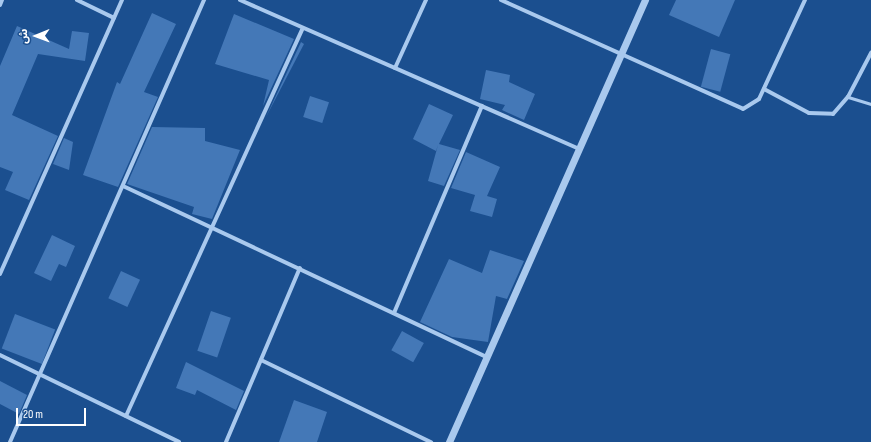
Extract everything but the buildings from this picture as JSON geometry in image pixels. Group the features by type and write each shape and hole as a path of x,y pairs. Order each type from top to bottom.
{"street":[{"path":"0,4 2,0"},
{"path":"77,0 114,18"},
{"path":"0,274 122,0"},
{"path":"10,442 204,0"},
{"path":"240,0 579,149"},
{"path":"395,68 426,0"},
{"path":"501,0 621,53 733,107 752,106 764,89 805,0"},
{"path":"449,442 645,0"},
{"path":"126,416 303,28"},
{"path":"764,89 817,116 833,114 848,97 871,53"},
{"path":"394,312 482,106"},
{"path":"123,186 487,357"},
{"path":"226,442 300,268"},
{"path":"0,355 179,442"},
{"path":"261,360 431,442"}],"lane":[{"path":"848,97 871,104"}]}
